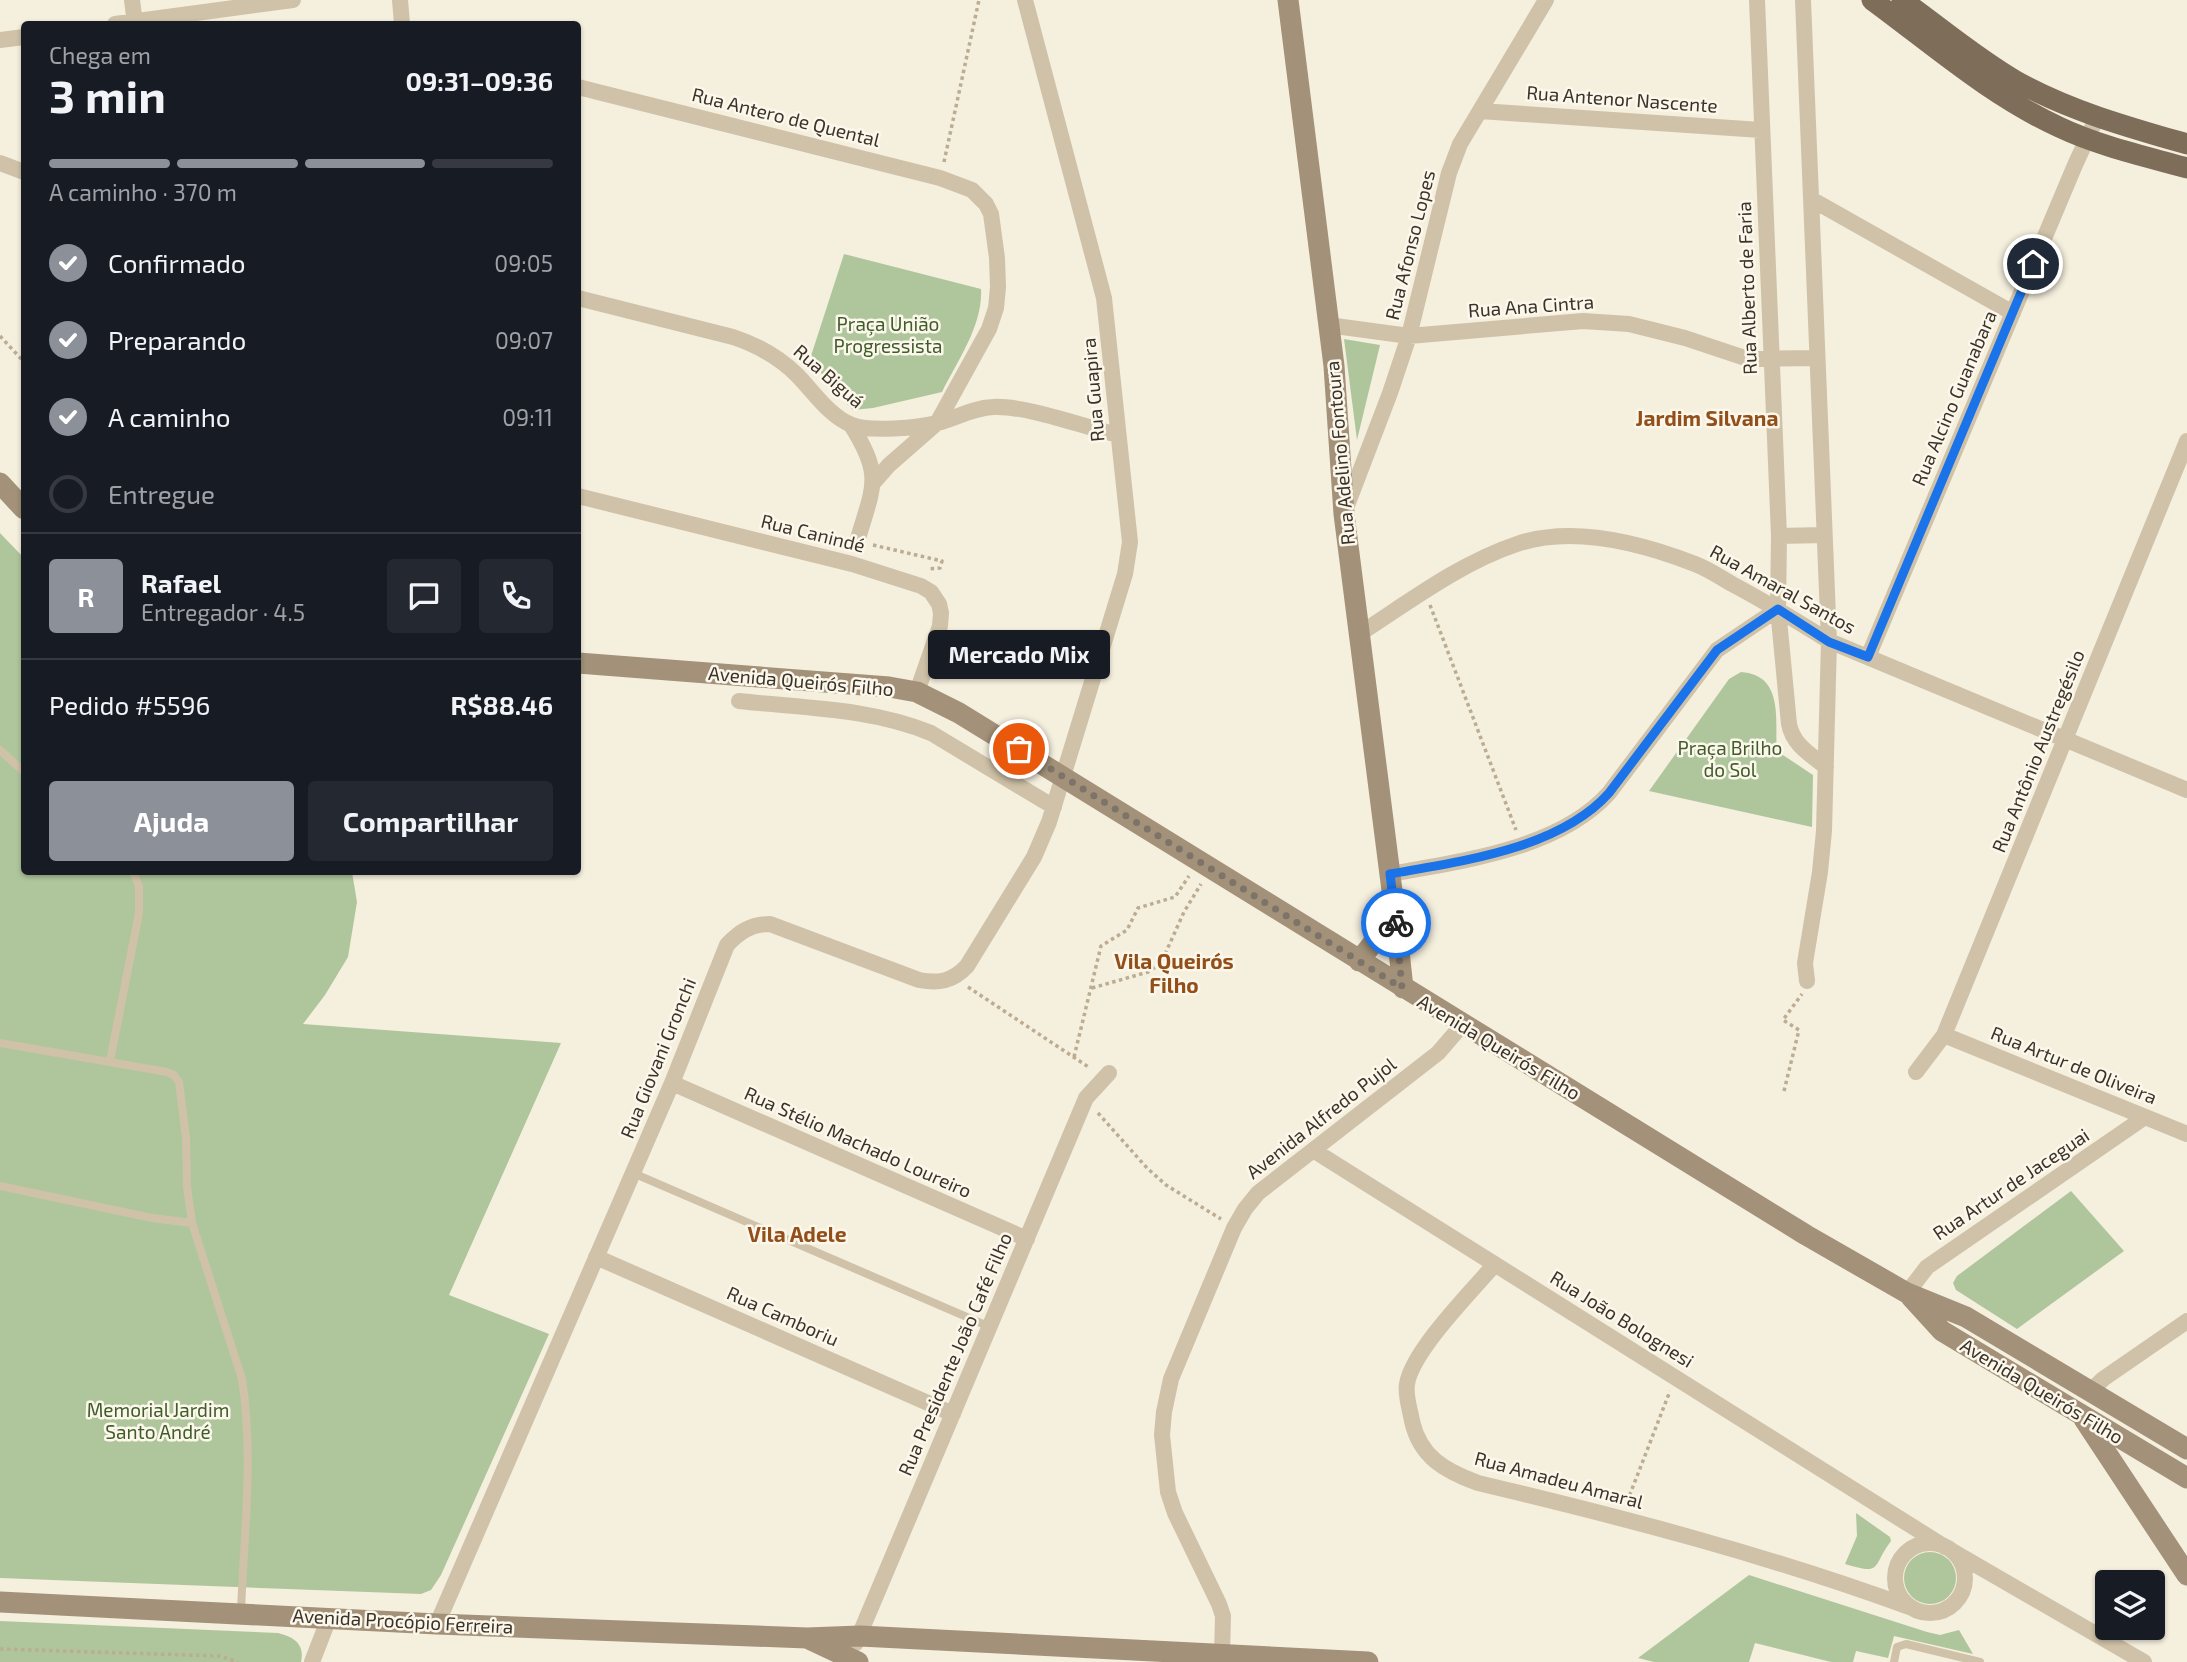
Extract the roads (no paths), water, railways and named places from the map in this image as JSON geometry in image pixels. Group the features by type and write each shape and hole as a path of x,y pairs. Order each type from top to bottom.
{"main road":[{"path":"1872,0 2016,105 2086,139 2187,168"},
{"path":"1902,0 2017,81 2072,108 2187,144"}],"street":[{"path":"131,0 135,21"},
{"path":"149,21 293,0"},
{"path":"400,0 402,21"},
{"name":"Rua Adelino Fontoura","path":"1288,0 1334,366 1344,514 1394,905 1402,988"},
{"name":"Rua Afonso Lopes","path":"1344,514 1409,336 1449,173 1460,144 1546,0"},
{"name":"Rua Alberto de Faria","path":"1757,0 1779,536 1778,609 1791,736 1826,767"},
{"path":"1803,0 1829,642 1824,831 1805,963 1807,981"},
{"name":"Rua Guapira","path":"1022,1 1104,298 1130,542 1129,556 1065,776"},
{"path":"0,40 21,37"},
{"name":"Rua Antero de Quental","path":"581,88 940,178 964,185 980,197 991,214 995,228 998,287 996,308 989,329 937,423"},
{"name":"Rua Antenor Nascente","path":"1480,111 1761,130"},
{"name":"Rua Alcino Guanabara","path":"1868,657 2097,117"},
{"path":"0,163 21,172"},
{"path":"1811,199 2012,313"},
{"name":"Rua Biguá","path":"581,299 754,344 782,362 829,409 850,425 875,430 937,423"},
{"name":"Rua Ana Cintra","path":"1328,326 1409,336 1583,321 1629,324 1685,338 1748,359 1817,358"},
{"path":"857,542 874,482 889,465 937,423 971,410 995,407 1027,411 1118,436"},
{"path":"850,425 869,458 874,482"},
{"name":"Rua Antônio Austregésilo","path":"1916,1072 1944,1035 2187,441"},
{"path":"0,483 21,506"},
{"name":"Rua Canindé","path":"581,497 852,564 921,586 931,592 941,613 940,626 917,692"},
{"path":"1779,536 1824,535"},
{"name":"Rua Amaral Santos","path":"1359,634 1468,566 1518,544 1554,537 1599,538 1696,564 1778,609 1829,642 2187,790"},
{"path":"1390,874 1522,845 1558,832 1595,809 1717,650 1778,609"},
{"name":"Avenida Queirós Filho","path":"581,663 889,687 917,692 950,708 1065,776 1402,988 1806,1235 1907,1293 1966,1317 2187,1449"},
{"name":"Avenida Queirós Filho","path":"739,701 876,716 912,725 932,733 1054,807"},
{"name":"Rua Giovani Gronchi","path":"437,1624 672,1083 727,945 737,934 758,924 780,926 919,980 947,981 958,976 967,966 1034,857 1065,776"},
{"path":"1359,961 1377,938 1394,905"},
{"name":"Avenida Alfredo Pujol","path":"1219,1660 1223,1616 1174,1513 1168,1492 1162,1435 1171,1379 1234,1228 1258,1193 1438,1053 1463,1024"},
{"name":"Rua Artur de Oliveira","path":"1944,1035 2187,1134"},
{"name":"Rua Presidente João Café Filho","path":"854,1660 860,1636 1086,1098 1106,1075"},
{"name":"Rua Stélio Machado Loureiro","path":"672,1083 1027,1239"},
{"name":"Rua Artur de Jaceguai","path":"1907,1293 1927,1266 2145,1117"},
{"name":"Rua João Bolognesi","path":"1313,1150 1949,1549 2144,1662"},
{"name":"Rua Camboriu","path":"596,1257 953,1414"},
{"name":"Rua Amadeu Amaral","path":"1495,1264 1415,1359 1407,1384 1416,1436 1424,1451 1435,1461 1463,1478 1621,1517 1861,1589 1912,1608"},
{"name":"Avenida Queirós Filho","path":"1907,1293 1942,1331 2187,1478"},
{"path":"2187,1321 2103,1379 2091,1391 2081,1414 2187,1575"},
{"path":"2125,1483 2128,1471 2153,1429"},
{"path":"1909,1524 1913,1539 1911,1549"},
{"path":"1962,1591 1964,1574 1958,1558 1949,1549 1928,1543 1903,1555 1895,1573 1898,1593 1912,1608 1928,1613 1952,1605 1962,1591 1979,1581 1999,1579"},
{"path":"1861,1589 1877,1584 1895,1573"},
{"name":"Avenida Procópio Ferreira","path":"0,1602 437,1624 807,1638 860,1636 1219,1660 1368,1662"},
{"path":"312,1662 329,1618"},
{"name":"Avenida Procópio Ferreira","path":"807,1638 854,1660"}],"lane":[{"path":"0,750 21,769"},
{"path":"110,1061 139,913 139,886 134,875"},
{"path":"0,1043 167,1072 174,1075 179,1082 192,1223 242,1379 245,1397 249,1453 240,1614"},
{"path":"633,1173 990,1327"},
{"path":"0,1186 152,1218 192,1223"},
{"path":"1894,1662 1898,1646 1906,1644 1980,1662"}],"place":[{"name":"Mercado Mix","path":"1019,749"}],"district":[{"name":"Jardim Silvana","path":"1707,419"},
{"name":"Vila Queirós Filho","path":"1174,974"},
{"name":"Vila Adele","path":"797,1235"}],"park label":[{"name":"Praça União Progressista","path":"888,335"},
{"name":"Praça Brilho do Sol","path":"1730,759"},
{"name":"Memorial Jardim Santo André","path":"158,1421"}]}
